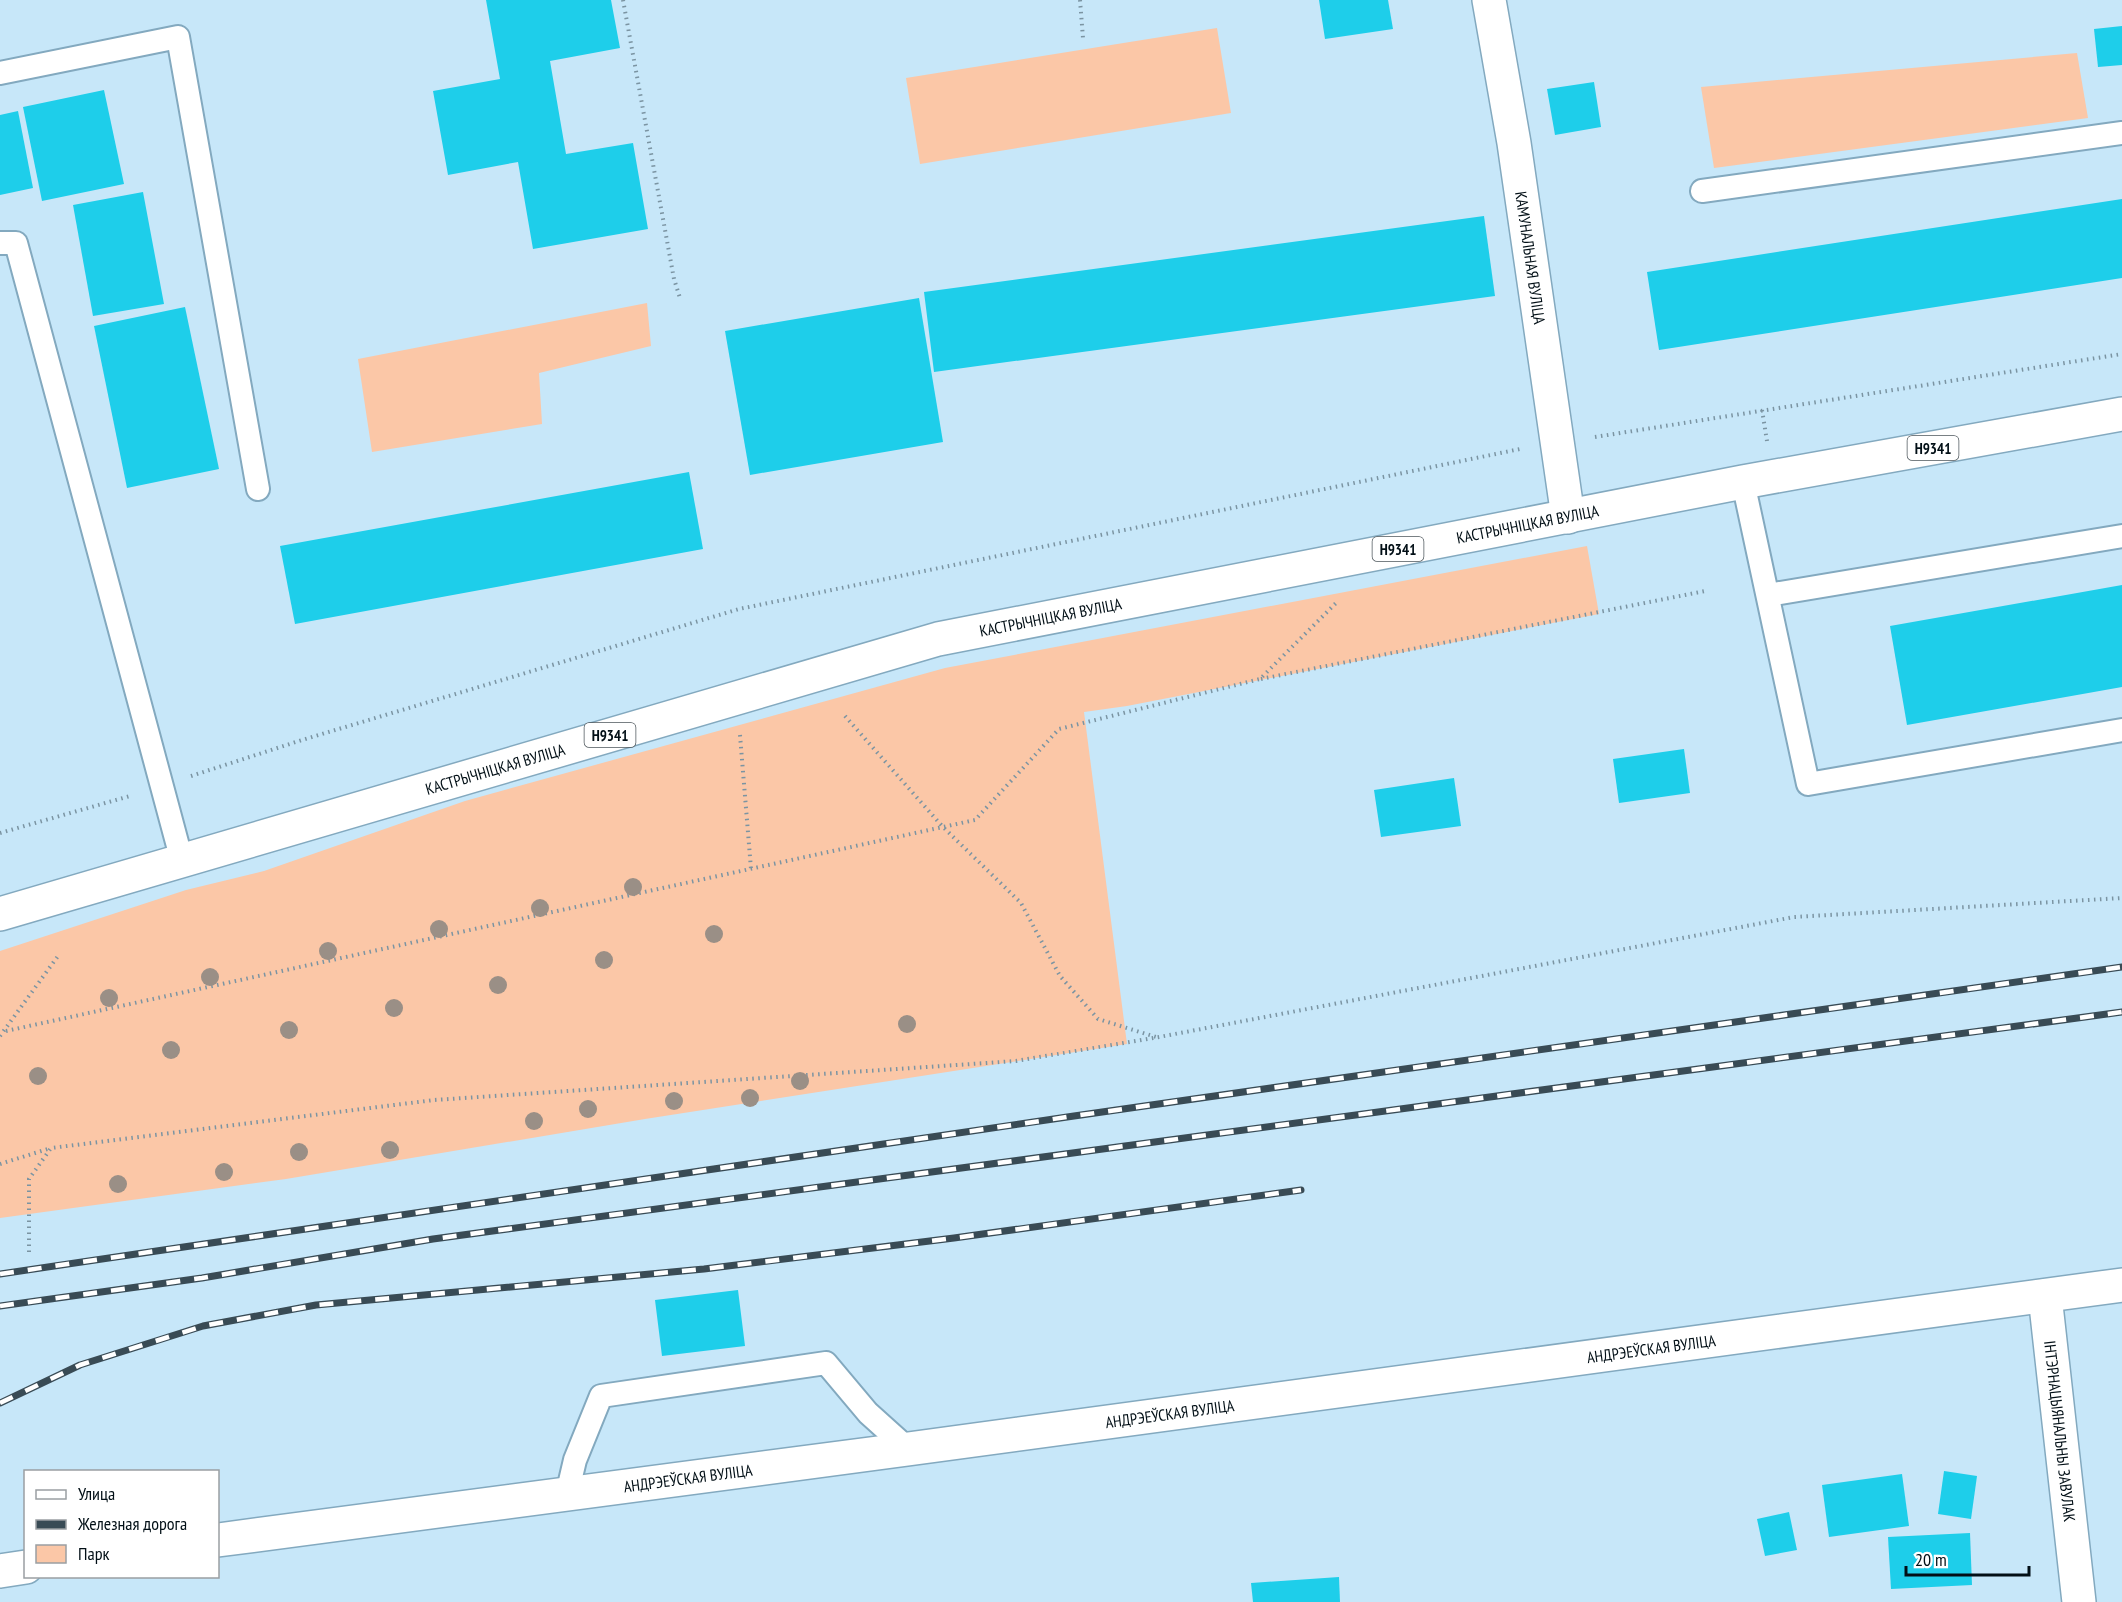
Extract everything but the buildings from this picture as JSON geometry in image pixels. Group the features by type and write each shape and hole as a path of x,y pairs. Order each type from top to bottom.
{"main road":[{"name":"КАМУНАЛЬНАЯ ВУЛІЦА","path":"1489,0 1514,143 1568,517"},
{"name":"КАСТРЫЧНІЦКАЯ ВУЛІЦА","path":"0,914 938,639 1743,482 2122,414"},
{"name":"АНДРЭЕЎСКАЯ ВУЛІЦА","path":"219,1540 2122,1285"},
{"name":"ІНТЭРНАЦЫЯНАЛЬНЫ ЗАВУЛАК","path":"2045,1296 2079,1602"},
{"path":"0,1571 24,1567"}],"lane":[{"path":"0,73 177,37 258,489"},
{"path":"1702,191 2122,133"},
{"path":"0,243 16,243 182,861"},
{"path":"1743,482 1808,784 2122,730"},
{"path":"1768,595 2122,536"},
{"path":"567,1494 575,1460 601,1396 826,1363 868,1413 908,1449"}],"path":[{"path":"623,0 674,279 680,298"},
{"path":"1080,0 1083,38"},
{"path":"0,833 739,609 1558,443 2122,354"},
{"path":"6,1031 975,820 1059,729 1260,679 1706,591"},
{"path":"1260,679 1338,600"},
{"path":"845,716 943,827 1022,903 1060,976 1098,1019 1159,1037"},
{"path":"740,725 751,869"},
{"path":"0,1164 51,1148 434,1100 1016,1061 1159,1037 1794,917 2122,898"},
{"path":"0,1036 6,1031 58,956"},
{"path":"29,1252 29,1179 51,1148"}],"green space":[{"path":"1217,28 1231,113 920,164 906,78"},
{"path":"2077,53 2088,118 1714,168 1701,87"},
{"path":"647,303 651,346 539,373 542,424 372,452 358,359"},
{"path":"1587,546 1599,614 1127,706 1084,712 1127,1044 645,1119 286,1179 0,1218 0,951 186,890 264,871 465,801 945,668"}],"railway":[{"path":"0,1274 1074,1116 2122,967"},
{"path":"0,1306 202,1278 433,1239 2122,1012"},
{"path":"0,1403 80,1365 203,1326 316,1305 704,1269 954,1238 1301,1190"}]}
